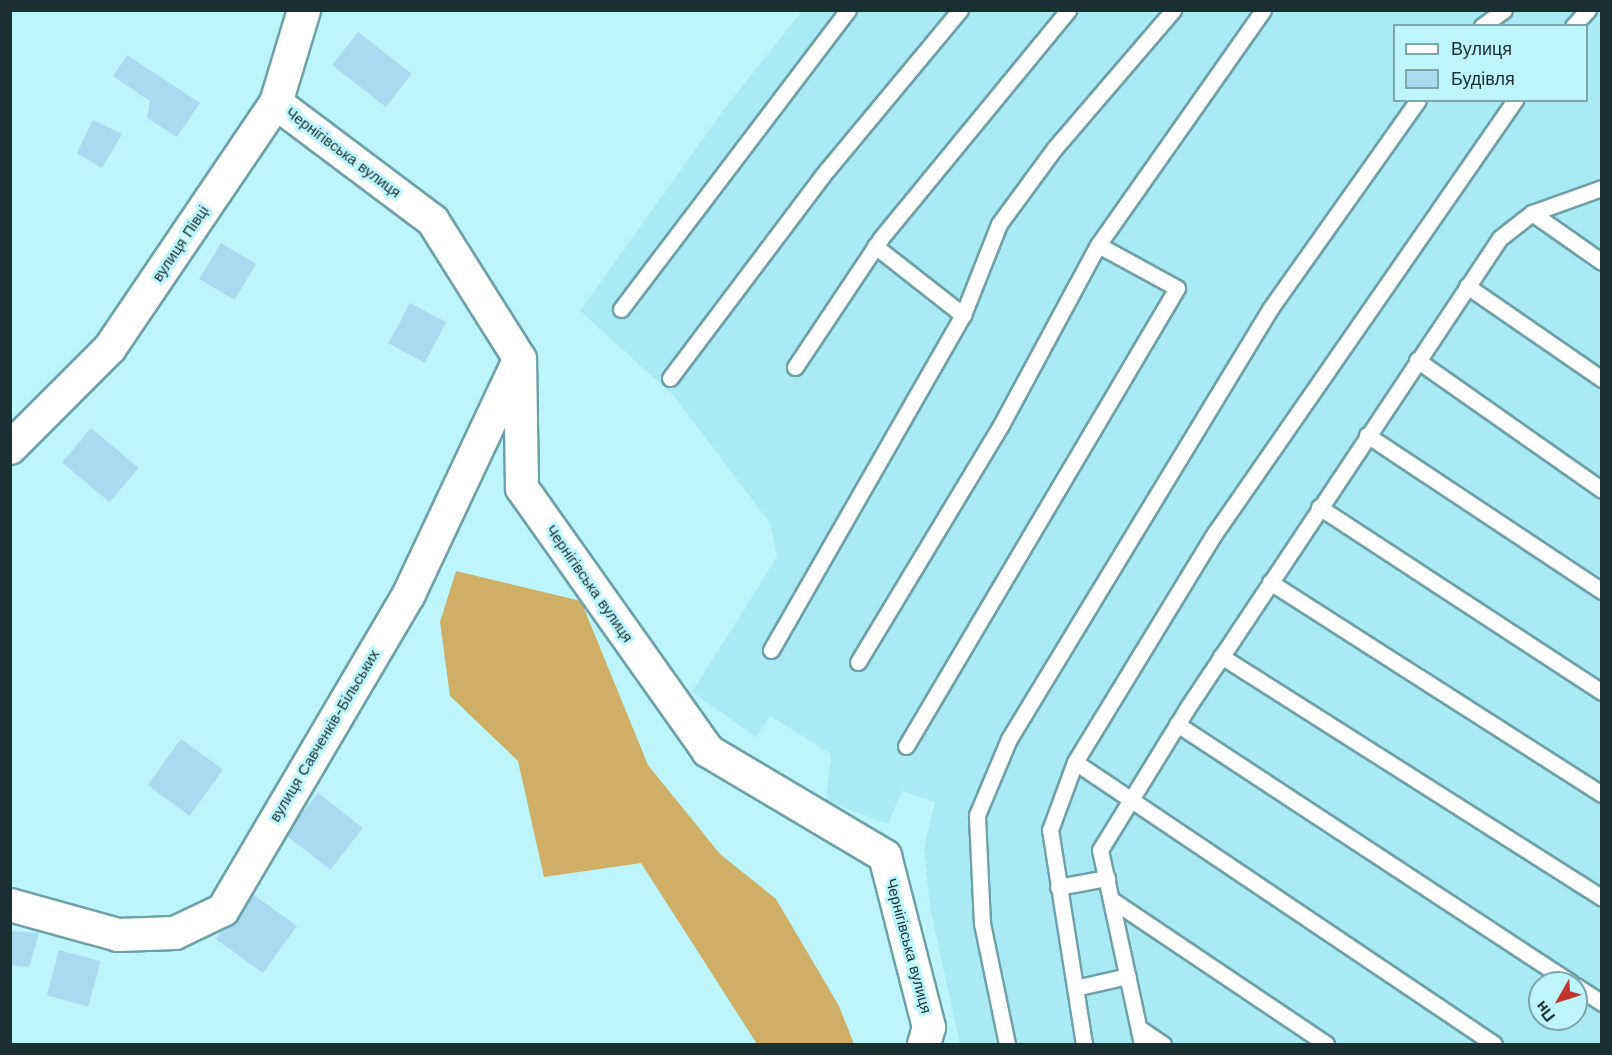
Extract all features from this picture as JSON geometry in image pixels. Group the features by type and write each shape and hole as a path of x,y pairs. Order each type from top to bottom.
{"street":[{"name":"вулиця Півці","path":"10,448 110,348 276,103 304,10"},
{"name":"Чернігівська вулиця","path":"276,103 433,221 520,359 522,488 708,751 885,856 929,1027 924,1044"},
{"name":"вулиця Савченків-Більських","path":"10,905 118,935 175,933 223,910 409,594 520,359"}],"lane":[{"path":"621,309 848,10"},
{"path":"670,378 827,170 960,10"},
{"path":"795,367 875,246 1068,10"},
{"path":"771,650 963,315 999,224 1054,149 1173,10"},
{"path":"858,662 1001,425 1098,245 1263,10"},
{"path":"1485,24 1504,10"},
{"path":"1575,24 1588,10"},
{"path":"1007,1044 982,923 977,815 1009,739 1270,309 1417,102"},
{"path":"1084,1044 1050,830 1075,762 1215,533 1514,102"},
{"path":"1142,1044 1100,850 1221,656 1500,238 1532,213 1602,188"},
{"path":"1532,213 1602,262"},
{"path":"906,746 1177,288 1098,245"},
{"path":"875,246 963,315"},
{"path":"1467,286 1602,379"},
{"path":"1417,360 1602,490"},
{"path":"1367,435 1602,591"},
{"path":"1320,507 1602,692"},
{"path":"1270,582 1602,794"},
{"path":"1221,656 1602,898"},
{"path":"1177,724 1553,971"},
{"path":"1075,762 1132,798 1494,1044"},
{"path":"1058,887 1107,878"},
{"path":"1112,900 1326,1044"},
{"path":"1075,987 1128,976"},
{"path":"1588,994 1602,1003"},
{"path":"1139,1028 1163,1044"}],"shaded area":[{"path":"802,11 1601,11 1601,1044 960,1044 930,908 924,848 935,802 902,791 888,824 826,801 831,754 770,716 756,737 692,692 777,557 770,523 674,396 580,311 725,108"},
{"path":"456,571 581,601 648,765 720,854 776,899 839,1006 854,1044 757,1044 641,863 544,877 518,761 450,696 440,622"}],"building":[{"path":"358,32 412,74 386,107 332,65"},
{"path":"127,55 200,103 177,137 147,118 150,101 113,76"},
{"path":"93,120 122,134 102,168 77,153"},
{"path":"221,243 256,264 235,300 199,279"},
{"path":"410,303 446,322 425,363 388,344"},
{"path":"91,428 138,468 110,502 62,462"},
{"path":"181,739 223,770 190,816 147,785"},
{"path":"318,793 363,828 330,870 285,835"},
{"path":"250,892 297,926 263,973 216,939"},
{"path":"10,931 39,933 29,967 10,965"},
{"path":"59,950 101,961 88,1007 47,995"}]}
